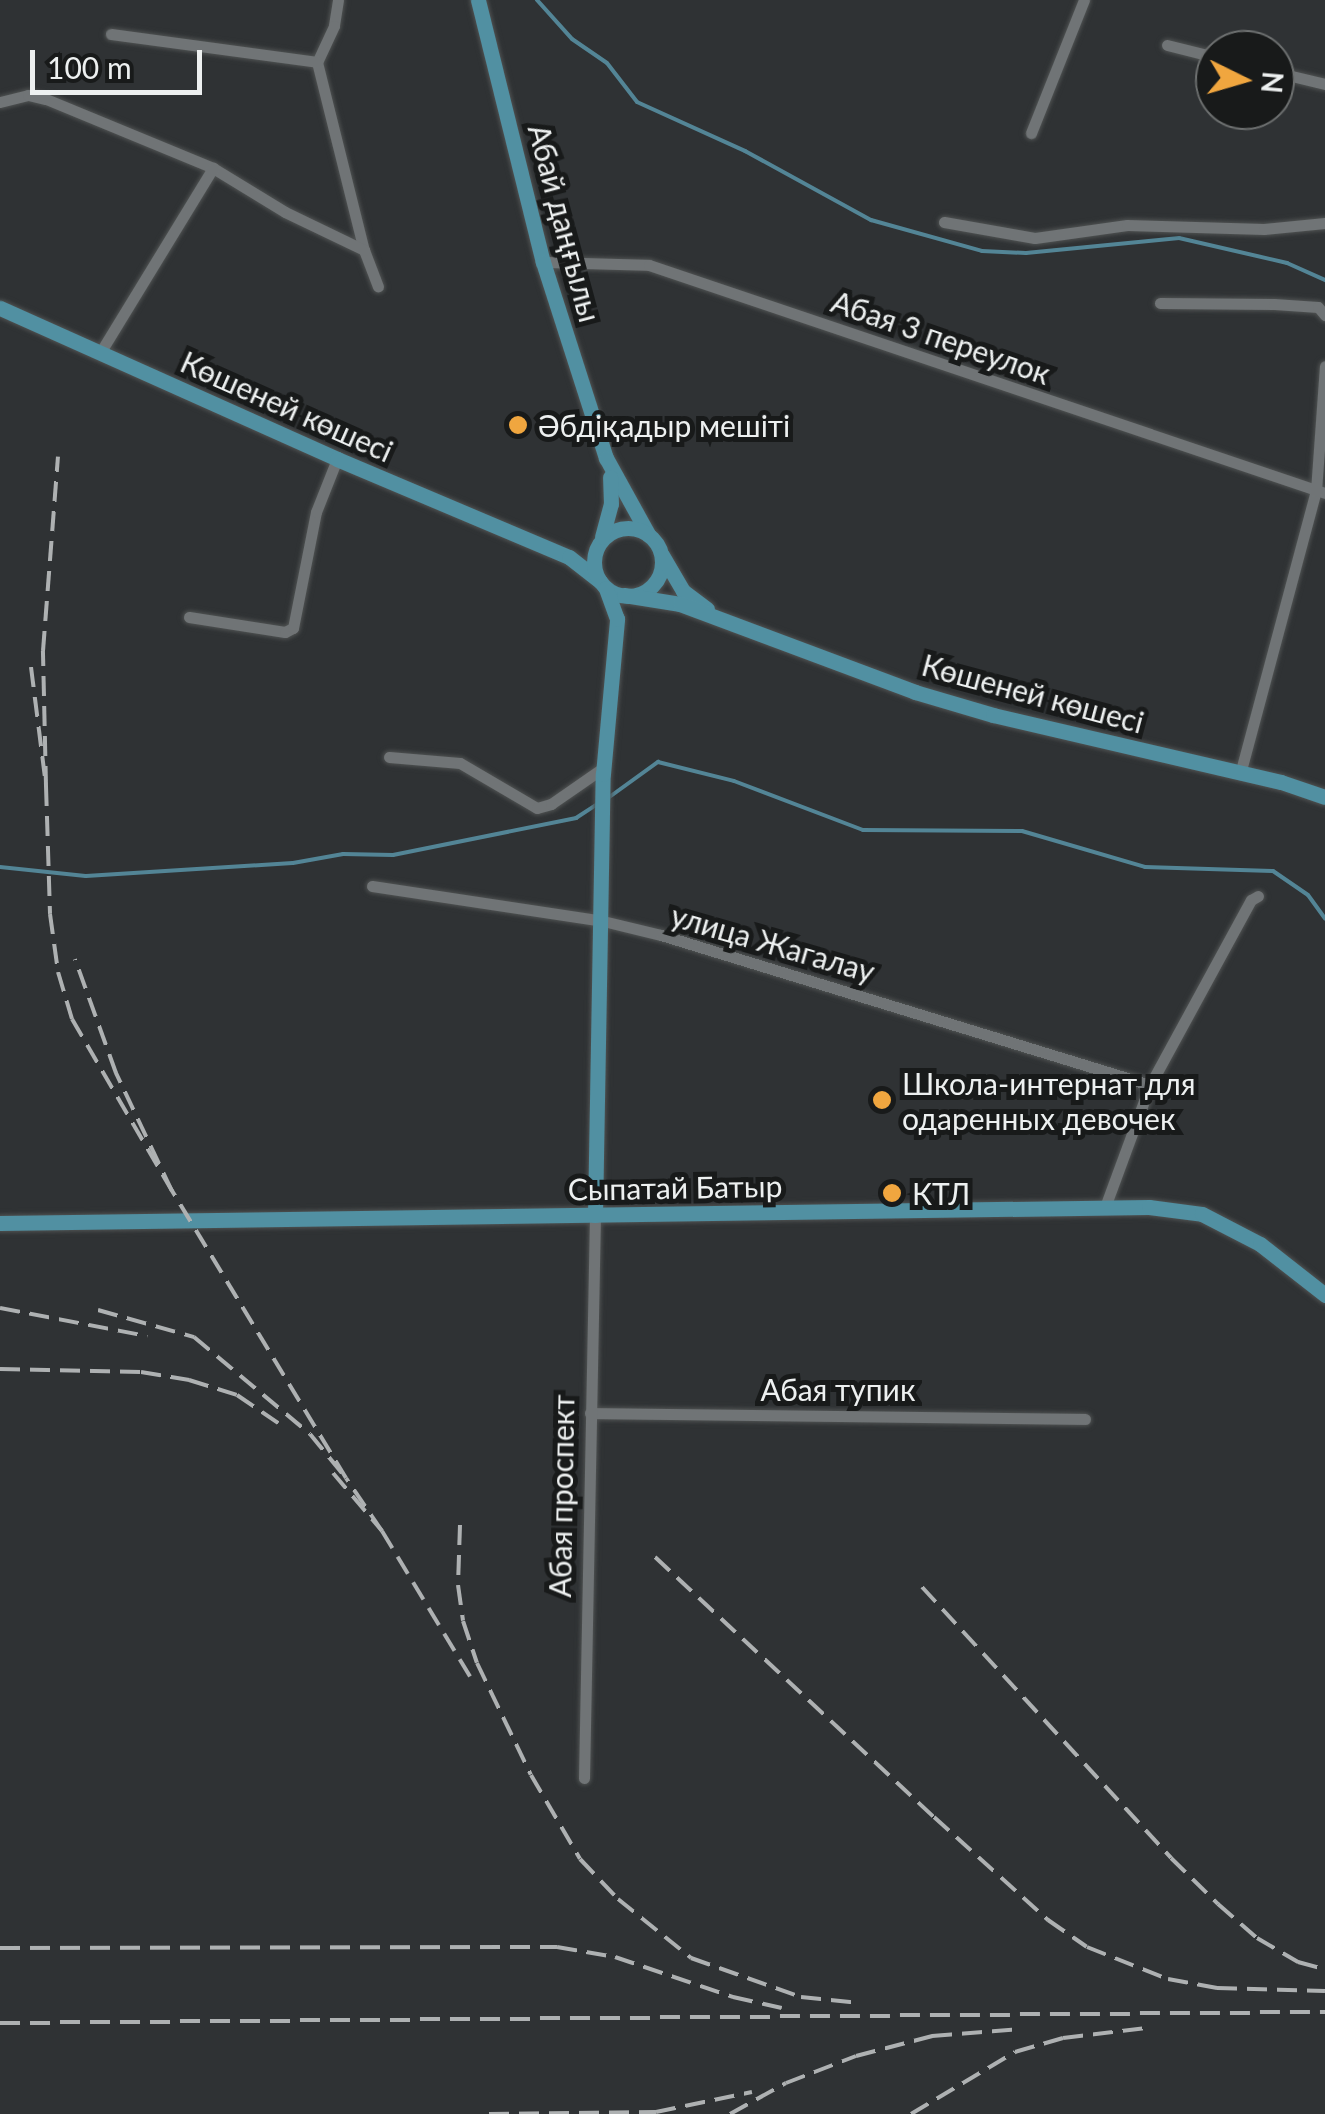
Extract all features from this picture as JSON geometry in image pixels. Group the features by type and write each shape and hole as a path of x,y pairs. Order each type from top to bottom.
{"main road":[{"name":"Абай даңғылы","path":"478,0 544,262 606,458"},
{"name":"Көшеней көшесі","path":"0,308 337,460 553,550 580,563 603,584"},
{"path":"606,458 683,590 733,622"},
{"path":"595,1215 603,771 616,604 594,562 612,504 606,458"},
{"path":"553,550 576,552 618,529 648,534"},
{"path":"615,653 626,620 662,564 660,552"},
{"path":"603,584 624,596 647,592 733,622"},
{"name":"Көшеней көшесі","path":"733,622 914,692 1325,797"},
{"name":"Сыпатай Батыр","path":"0,1224 1105,1207 1202,1214 1260,1244 1321,1287"}],"street":[{"path":"338,0 334,26 318,62 364,250 378,286"},
{"path":"1031,134 1084,0"},
{"path":"111,34 318,62"},
{"path":"1167,45 1195,52"},
{"path":"1295,77 1325,84"},
{"path":"0,102 28,95 46,99 214,168 285,212 364,250"},
{"path":"100,354 214,168"},
{"path":"944,222 1035,238 1128,226 1264,229 1325,223"},
{"name":"Абая 3 переулок","path":"544,262 649,265 1321,492"},
{"path":"1160,303 1318,307 1325,315"},
{"path":"1240,774 1321,492 1325,366"},
{"path":"188,617 285,632 293,628 316,512 337,460"},
{"path":"389,757 460,762 504,785 525,806 537,808 552,804 603,771"},
{"name":"улица Жагалау","path":"372,886 603,920 1065,1055 1150,1084"},
{"path":"1105,1207 1150,1084 1251,900 1258,896"},
{"name":"Абая проспект","path":"584,1778 595,1215"},
{"name":"Абая тупик","path":"590,1413 1086,1419"}],"waterway":[{"path":"537,0 572,39 607,63 637,102 745,151 871,220 982,251 1026,253 1179,238 1287,263 1325,280"},
{"path":"608,798 658,762 734,781 863,830 1022,831 1145,867 1273,871 1308,895 1325,918"},
{"path":"0,867 86,876 293,863 343,854 393,855 576,818 596,805"}],"railway":[{"path":"31,667 46,786 43,651 58,457"},
{"path":"46,786 50,914 58,972 72,1019 172,1191 116,1073 75,959"},
{"path":"98,1310 194,1337 310,1434 346,1478 172,1191"},
{"path":"0,1308 147,1336"},
{"path":"0,1369 141,1372 189,1380 237,1395 278,1423"},
{"path":"333,1473 382,1531 346,1478"},
{"path":"460,1525 458,1585 463,1621 477,1663 531,1775 580,1859 618,1899 691,1958 801,1997 860,2003"},
{"path":"382,1531 473,1681"},
{"path":"655,1557 1048,1920 1087,1947 1168,1979 1217,1988 1325,1991"},
{"path":"922,1587 1218,1904 1257,1938 1298,1962 1325,1969"},
{"path":"0,1948 557,1947 615,1957 733,1997 782,2008"},
{"path":"0,2023 1325,2012"},
{"path":"911,2114 1015,2052 1063,2038 1146,2028"},
{"path":"730,2114 786,2083 856,2056 932,2036 1020,2029"},
{"path":"489,2114 656,2112 752,2092"}],"place":[{"name":"Әбдіқадыр мешіті","path":"518,425"},
{"name":"Школа-интернат для одаренных девочек","path":"882,1100"},
{"name":"КТЛ","path":"892,1193"}]}
